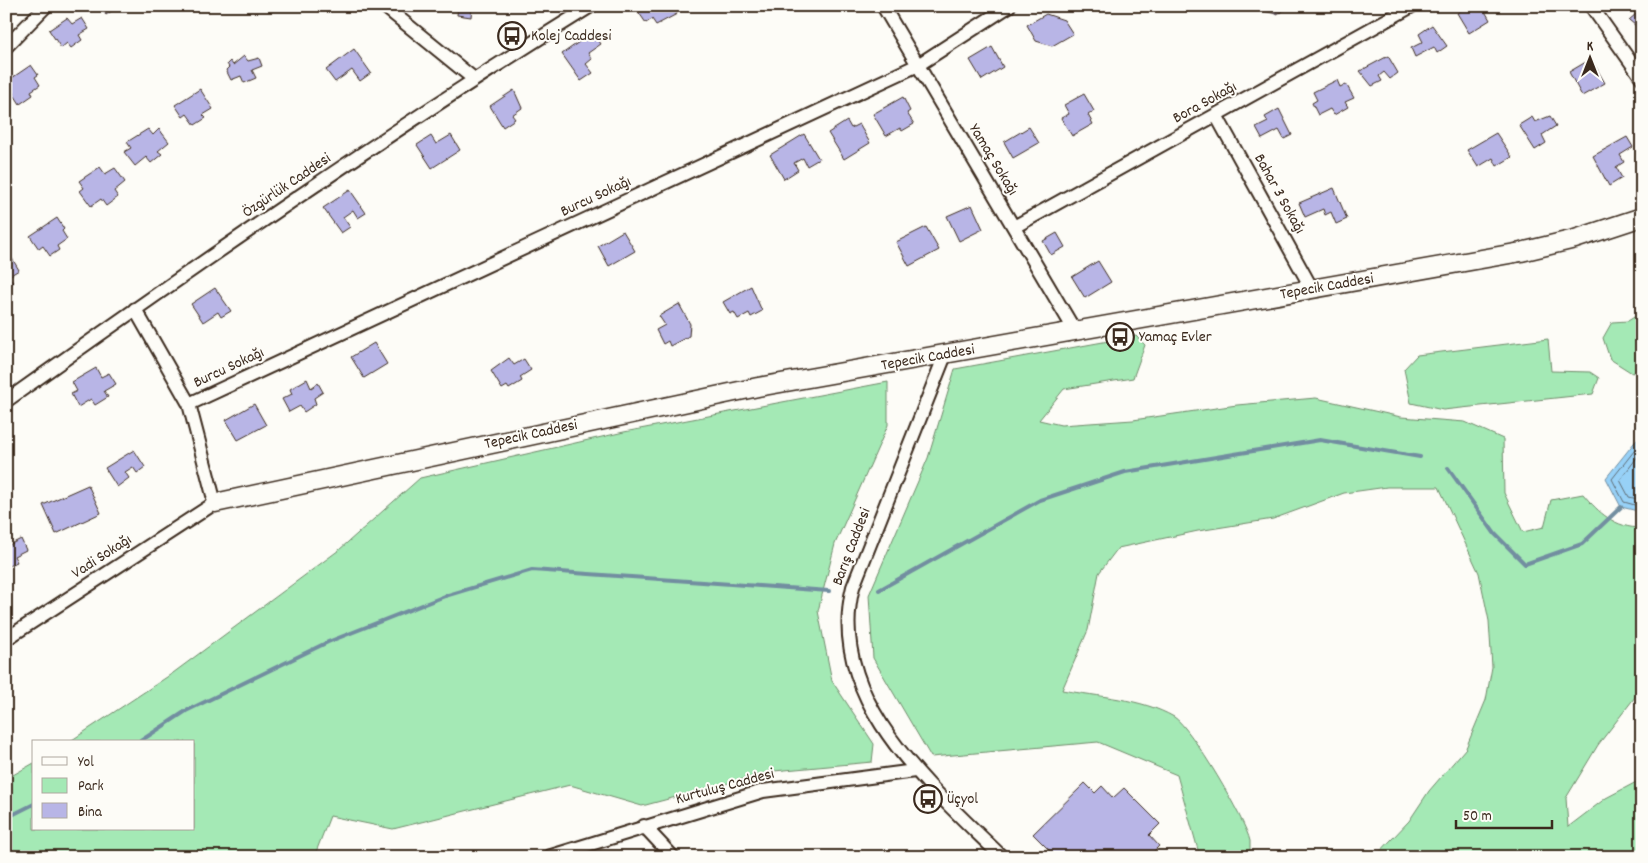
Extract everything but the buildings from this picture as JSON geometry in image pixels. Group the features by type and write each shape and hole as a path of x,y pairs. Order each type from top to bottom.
{"street":[{"path":"6,47 46,6"},
{"path":"384,6 474,78"},
{"name":"Özgürlük Caddesi","path":"6,401 135,309 474,78 591,6"},
{"name":"Yamaç Sokağı","path":"883,6 1074,331"},
{"name":"Burcu Sokağı","path":"190,404 918,65 1009,6"},
{"name":"Bora Sokağı","path":"1014,227 1412,6"},
{"path":"1591,6 1642,78"},
{"name":"Bahar 3 Sokağı","path":"1216,115 1312,289"},
{"name":"Tepecik Caddesi","path":"215,503 758,387 1521,252 1575,238 1642,217"},
{"path":"135,309 190,404 215,503"},
{"name":"Barış Caddesi","path":"945,355 853,588 848,617 850,649 856,676 869,703 915,771 1002,857"},
{"name":"Vadi Sokağı","path":"6,638 215,503"},
{"name":"Kurtuluş Caddesi","path":"548,857 763,791 915,771"},
{"path":"644,826 673,857"}],"green space":[{"path":"1642,312 1642,369 1632,373 1610,359 1603,338 1612,322 1628,321"},
{"path":"1136,336 1145,345 1133,378 1064,389 1039,420 1061,425 1133,420 1237,405 1316,398 1401,417 1465,422 1503,439 1504,493 1523,532 1544,527 1551,500 1583,494 1608,518 1624,525 1642,528 1642,688 1598,745 1566,798 1568,827 1606,798 1642,779 1642,846 1628,857 1375,857 1409,821 1429,791 1466,748 1486,700 1492,667 1489,621 1479,573 1439,487 1387,487 1344,493 1273,519 1198,531 1118,548 1099,573 1088,630 1062,690 1134,702 1161,711 1174,717 1182,724 1217,775 1239,815 1250,841 1250,857 1200,857 1177,775 1098,742 931,757 873,658 869,595 928,458 955,369"},
{"path":"1548,339 1551,371 1590,372 1599,378 1593,394 1443,410 1411,403 1404,369 1417,355"},
{"path":"888,382 888,425 835,544 818,611 832,681 874,744 872,762 774,771 642,806 570,785 393,829 330,816 314,857 6,857 6,779 32,764 32,830 195,830 195,740 72,740 173,673 339,550 420,478 624,432"}],"water":[{"path":"1642,433 1642,512 1621,507 1606,478"}],"waterway":[{"path":"879,590 1040,500 1125,472 1320,440 1420,457"},
{"path":"1448,468 1495,534 1525,564 1582,544 1621,507"},
{"path":"142,740 186,711 328,642 445,596 532,570 829,591"},
{"path":"6,818 32,805"}],"place":[{"name":"Kolej Caddesi","path":"512,36"},
{"name":"Yamaç Evler","path":"1120,337"},
{"name":"Üçyol","path":"928,799"}]}
